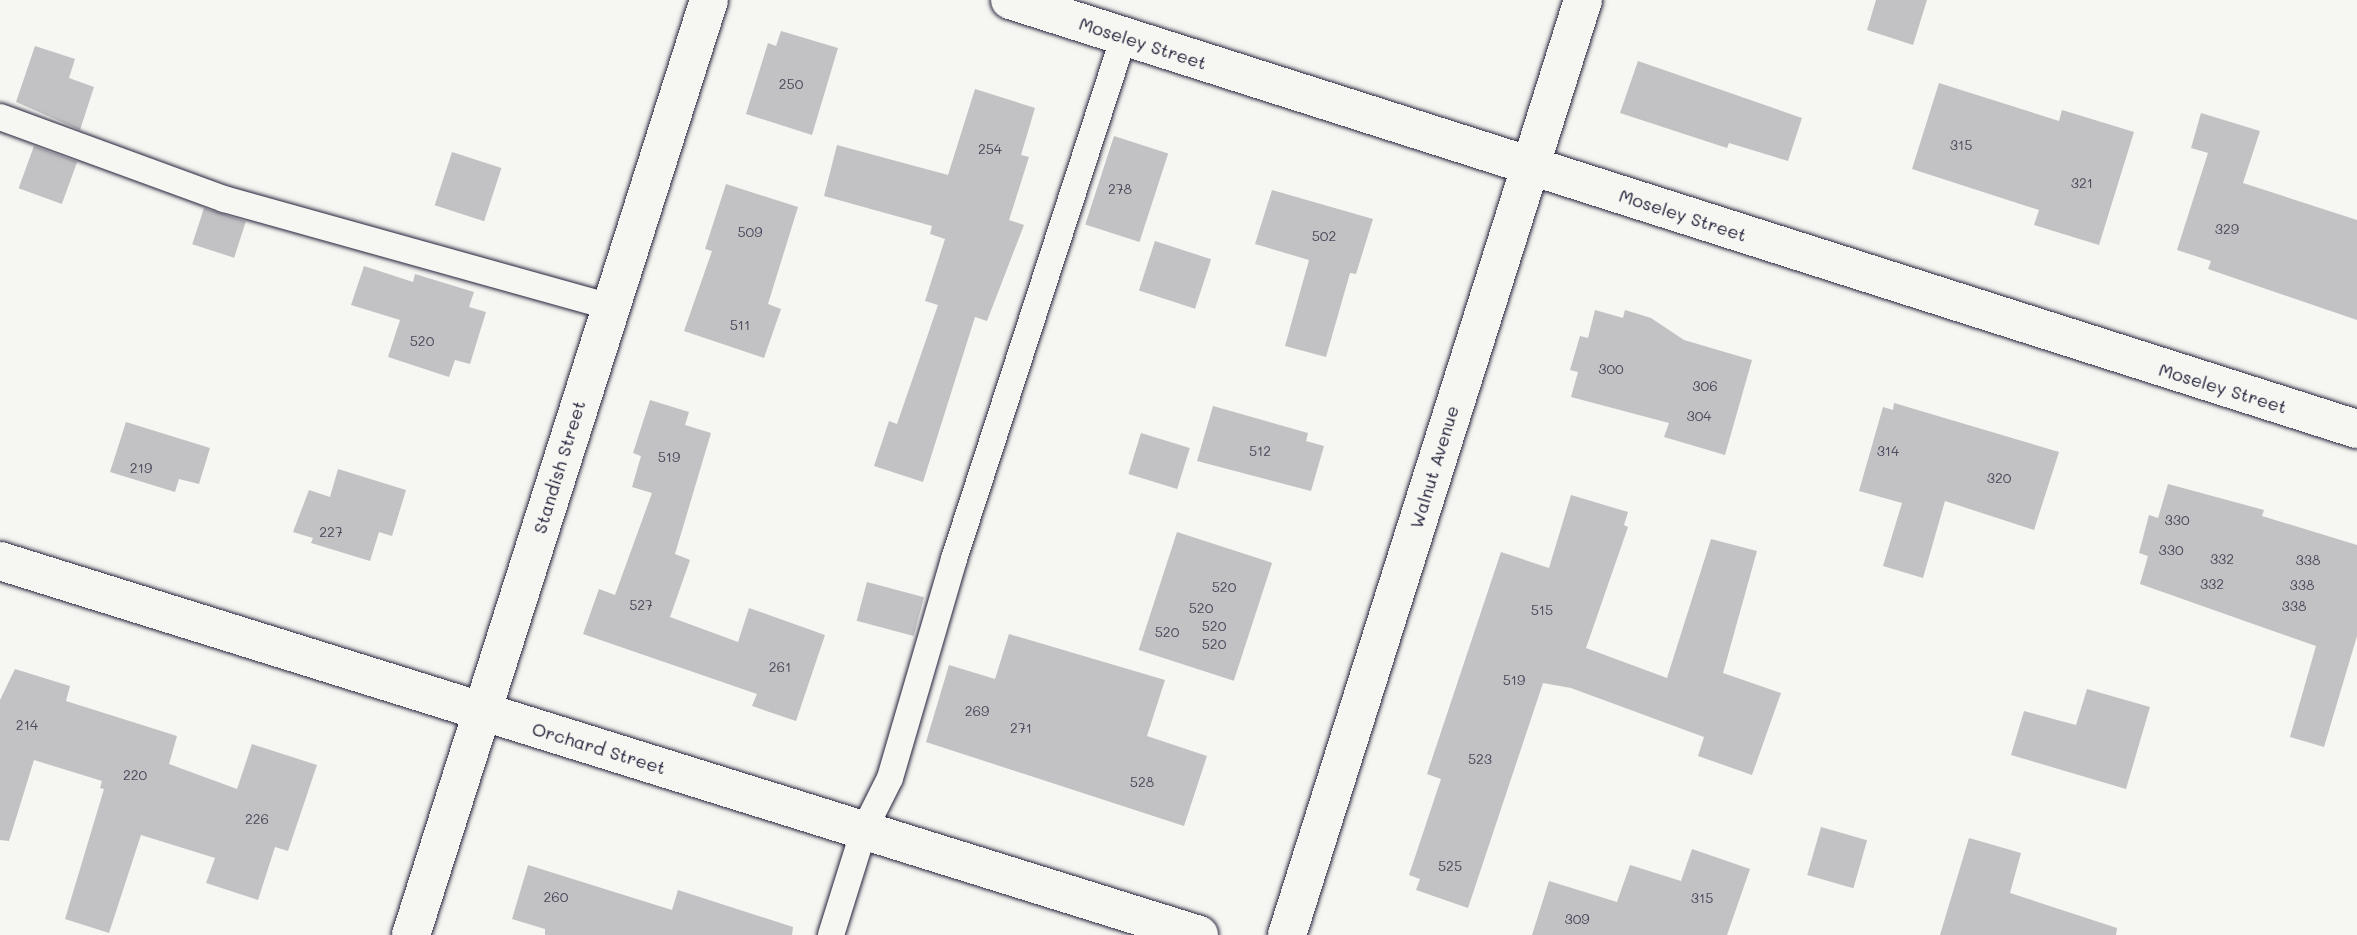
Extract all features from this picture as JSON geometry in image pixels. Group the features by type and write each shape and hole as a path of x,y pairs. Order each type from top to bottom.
{"street":[{"name":"Standish Street","path":"411,935 608,306 709,0"},
{"name":"Moseley Street","path":"1010,0 2357,429"},
{"name":"Walnut Avenue","path":"1287,935 1583,0"},
{"name":"Orchard Street","path":"0,561 1199,935"}],"lane":[{"path":"831,935 864,830 890,778 954,559 1124,36"},
{"path":"0,117 224,199 608,306"}],"building":[{"path":"1876,0 1927,0 1913,45 1867,30"},
{"path":"781,31 838,48 812,135 746,114 768,43 776,46"},
{"path":"35,46 75,59 69,78 94,87 80,130 16,102"},
{"path":"1638,61 1802,118 1788,161 1729,143 1727,148 1620,113"},
{"path":"1939,83 2059,121 2062,110 2134,132 2099,245 2034,225 2039,210 1912,169"},
{"path":"975,89 1035,108 1021,155 1029,157 1009,220 1024,225 987,321 975,317 923,482 874,466 889,421 897,424 938,305 925,301 945,239 930,234 932,226 824,196 837,145 948,175"},
{"path":"2201,113 2260,131 2243,183 2357,220 2357,320 2208,269 2211,261 2177,250 2208,153 2191,148"},
{"path":"1114,136 1168,154 1139,242 1085,224"},
{"path":"34,146 77,162 62,204 19,188"},
{"path":"452,152 501,168 484,221 435,205"},
{"path":"726,184 798,207 768,304 781,309 764,358 684,331 712,251 705,249"},
{"path":"1272,190 1373,219 1356,274 1350,273 1326,357 1285,346 1309,260 1255,244"},
{"path":"204,208 246,222 234,258 192,244"},
{"path":"1155,241 1211,259 1195,309 1139,290"},
{"path":"364,266 413,282 415,274 474,292 469,307 486,312 470,364 455,360 449,377 388,357 400,320 351,305"},
{"path":"1595,310 1623,318 1625,310 1651,318 1684,340 1752,360 1725,455 1664,437 1669,423 1571,397 1578,372 1570,370 1580,336 1588,338"},
{"path":"650,400 689,412 685,425 711,433 675,554 690,560 670,617 738,642 749,608 825,635 796,721 752,706 757,694 583,634 599,589 615,595 652,493 632,487 641,456 633,453"},
{"path":"1894,403 2059,452 2034,530 1945,501 1923,578 1883,566 1902,503 1859,491 1883,407 1893,410"},
{"path":"1213,406 1308,433 1306,441 1324,446 1311,491 1197,461"},
{"path":"126,422 210,448 199,484 179,479 175,492 110,472"},
{"path":"1141,433 1190,448 1177,489 1128,474"},
{"path":"338,469 406,490 392,536 379,532 370,561 311,543 313,538 293,532 309,490 330,497"},
{"path":"2168,484 2264,510 2262,516 2357,545 2357,636 2324,747 2290,737 2316,646 2140,584 2148,556 2139,553 2149,515 2158,518"},
{"path":"1571,495 1628,512 1624,525 1628,527 1586,648 1667,678 1711,539 1757,551 1723,673 1781,693 1752,775 1698,756 1704,737 1571,688 1543,683 1468,908 1416,890 1420,879 1409,875 1441,779 1427,774 1501,552 1549,568"},
{"path":"1177,532 1272,563 1234,681 1139,650"},
{"path":"867,582 924,597 914,636 857,621"},
{"path":"1009,634 1165,680 1147,736 1207,756 1184,826 926,742 949,665 995,679"},
{"path":"15,669 70,686 66,701 177,736 169,764 237,789 252,744 317,765 288,851 275,847 258,900 206,883 215,858 141,835 109,933 65,919 104,789 100,788 102,781 34,760 9,841 0,840 0,700"},
{"path":"2087,689 2150,707 2126,789 2011,755 2024,711 2076,725"},
{"path":"1821,827 1867,840 1853,888 1807,875"},
{"path":"1969,838 2021,853 2010,893 2117,928 2116,935 1940,935"},
{"path":"1692,849 1750,869 1727,935 1532,935 1549,881 1617,902 1630,865 1681,881"},
{"path":"528,865 672,910 678,890 793,927 792,935 545,935 545,929 512,919"}]}
